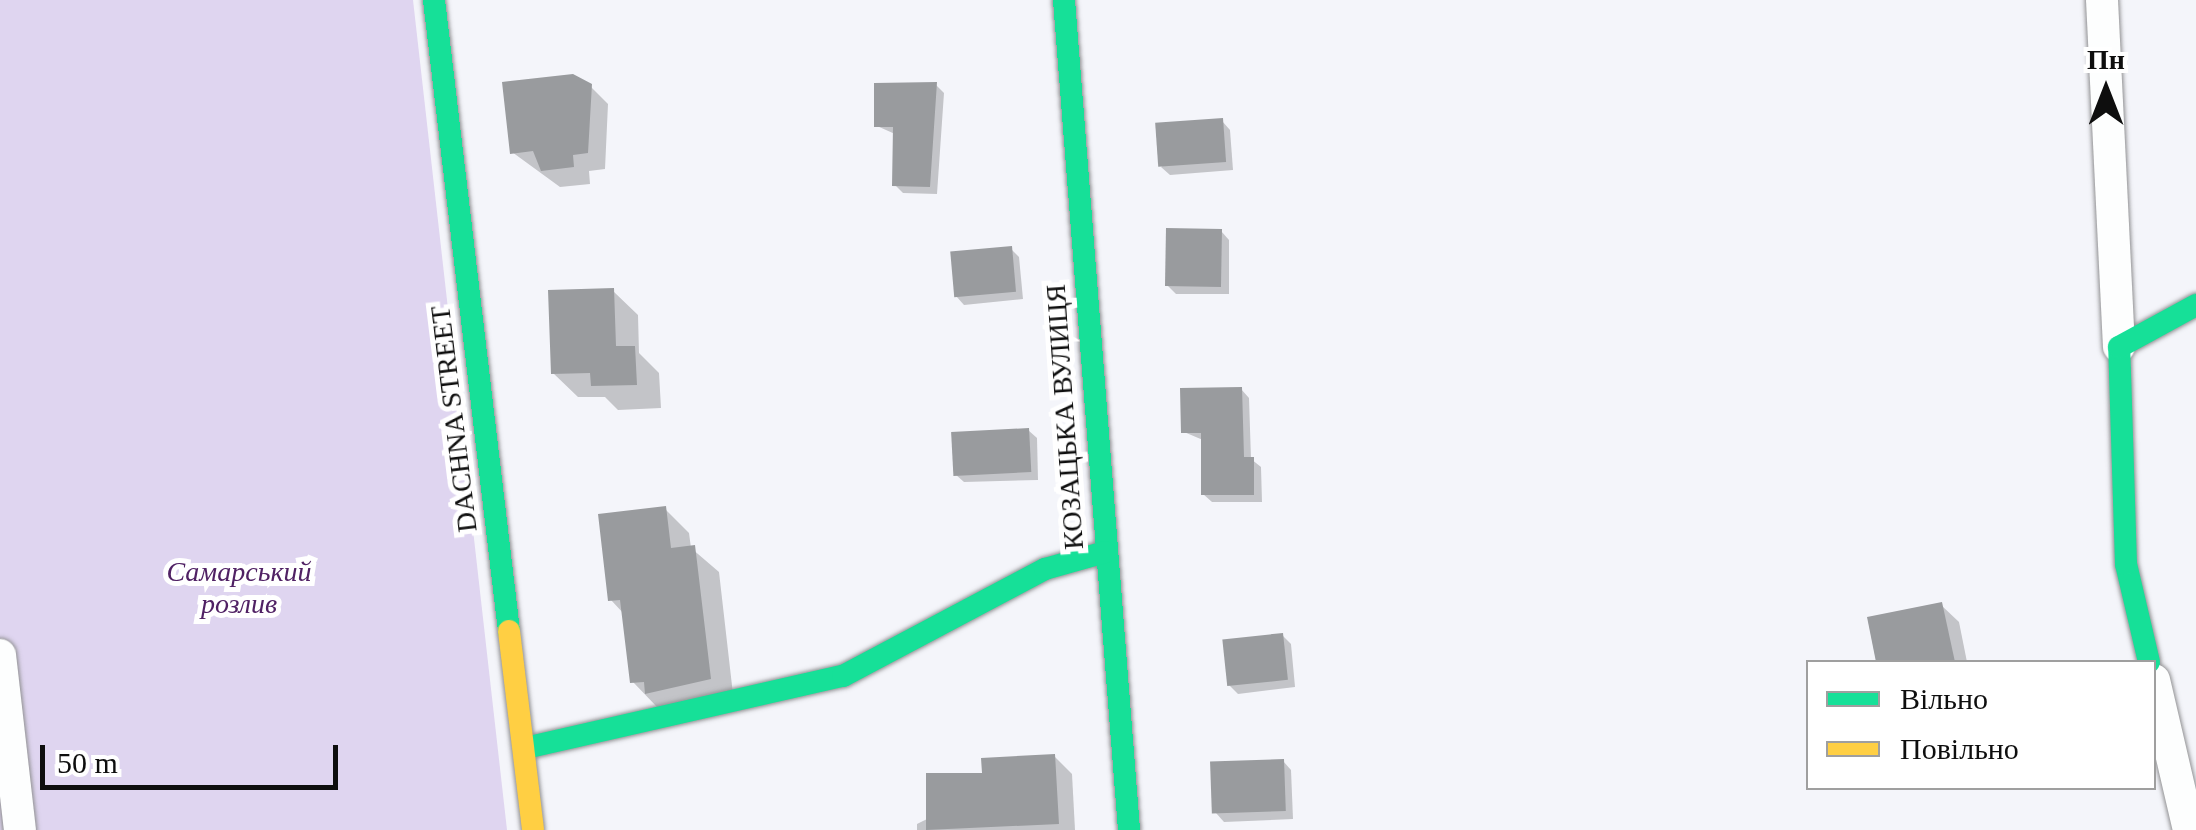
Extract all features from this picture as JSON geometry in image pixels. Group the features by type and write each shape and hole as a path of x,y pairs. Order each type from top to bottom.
{"street":[{"name":"DACHNA STREET","path":"434,0 533,830"},
{"name":"КОЗАЦЬКА ВУЛИЦЯ","path":"1064,0 1128,830"},
{"path":"2102,0 2120,347 2126,564 2149,660"},
{"path":"2120,347 2196,305"},
{"path":"525,748 843,676 1045,570 1105,552"},
{"path":"0,655 20,830"},
{"path":"2156,689 2189,830"}],"green space":[{"name":"Самарський розлив","path":"0,0 413,0 507,830 0,830"}],"building":[{"path":"573,74 592,84 588,153 573,155 574,167 541,171 533,151 510,154 502,82"},
{"path":"937,82 930,187 892,186 893,127 874,127 874,83"},
{"path":"1223,118 1226,162 1158,167 1155,123"},
{"path":"1166,228 1222,229 1221,287 1165,286"},
{"path":"1012,246 1016,292 954,297 950,251"},
{"path":"614,288 616,346 635,346 637,385 591,386 590,373 551,374 548,290"},
{"path":"1242,387 1244,457 1254,457 1254,495 1201,495 1201,433 1181,433 1180,388"},
{"path":"1029,428 1031,472 953,476 951,432"},
{"path":"666,506 671,548 695,545 711,679 645,694 644,682 630,683 620,600 608,601 598,514"},
{"path":"1942,602 1955,660 1876,660 1867,617"},
{"path":"1283,633 1288,680 1227,686 1222,639"},
{"path":"1055,754 1059,824 926,830 926,773 982,773 981,758"},
{"path":"1284,759 1286,811 1212,814 1210,762"}],"traffic: fast":[{"path":"434,0 509,631"},
{"path":"1064,0 1129,830"},
{"path":"2149,660 2126,564 2119,347 2196,305"},
{"path":"525,748 843,676 1045,569 1105,552"}],"traffic: slow":[{"path":"509,631 533,830"}]}
